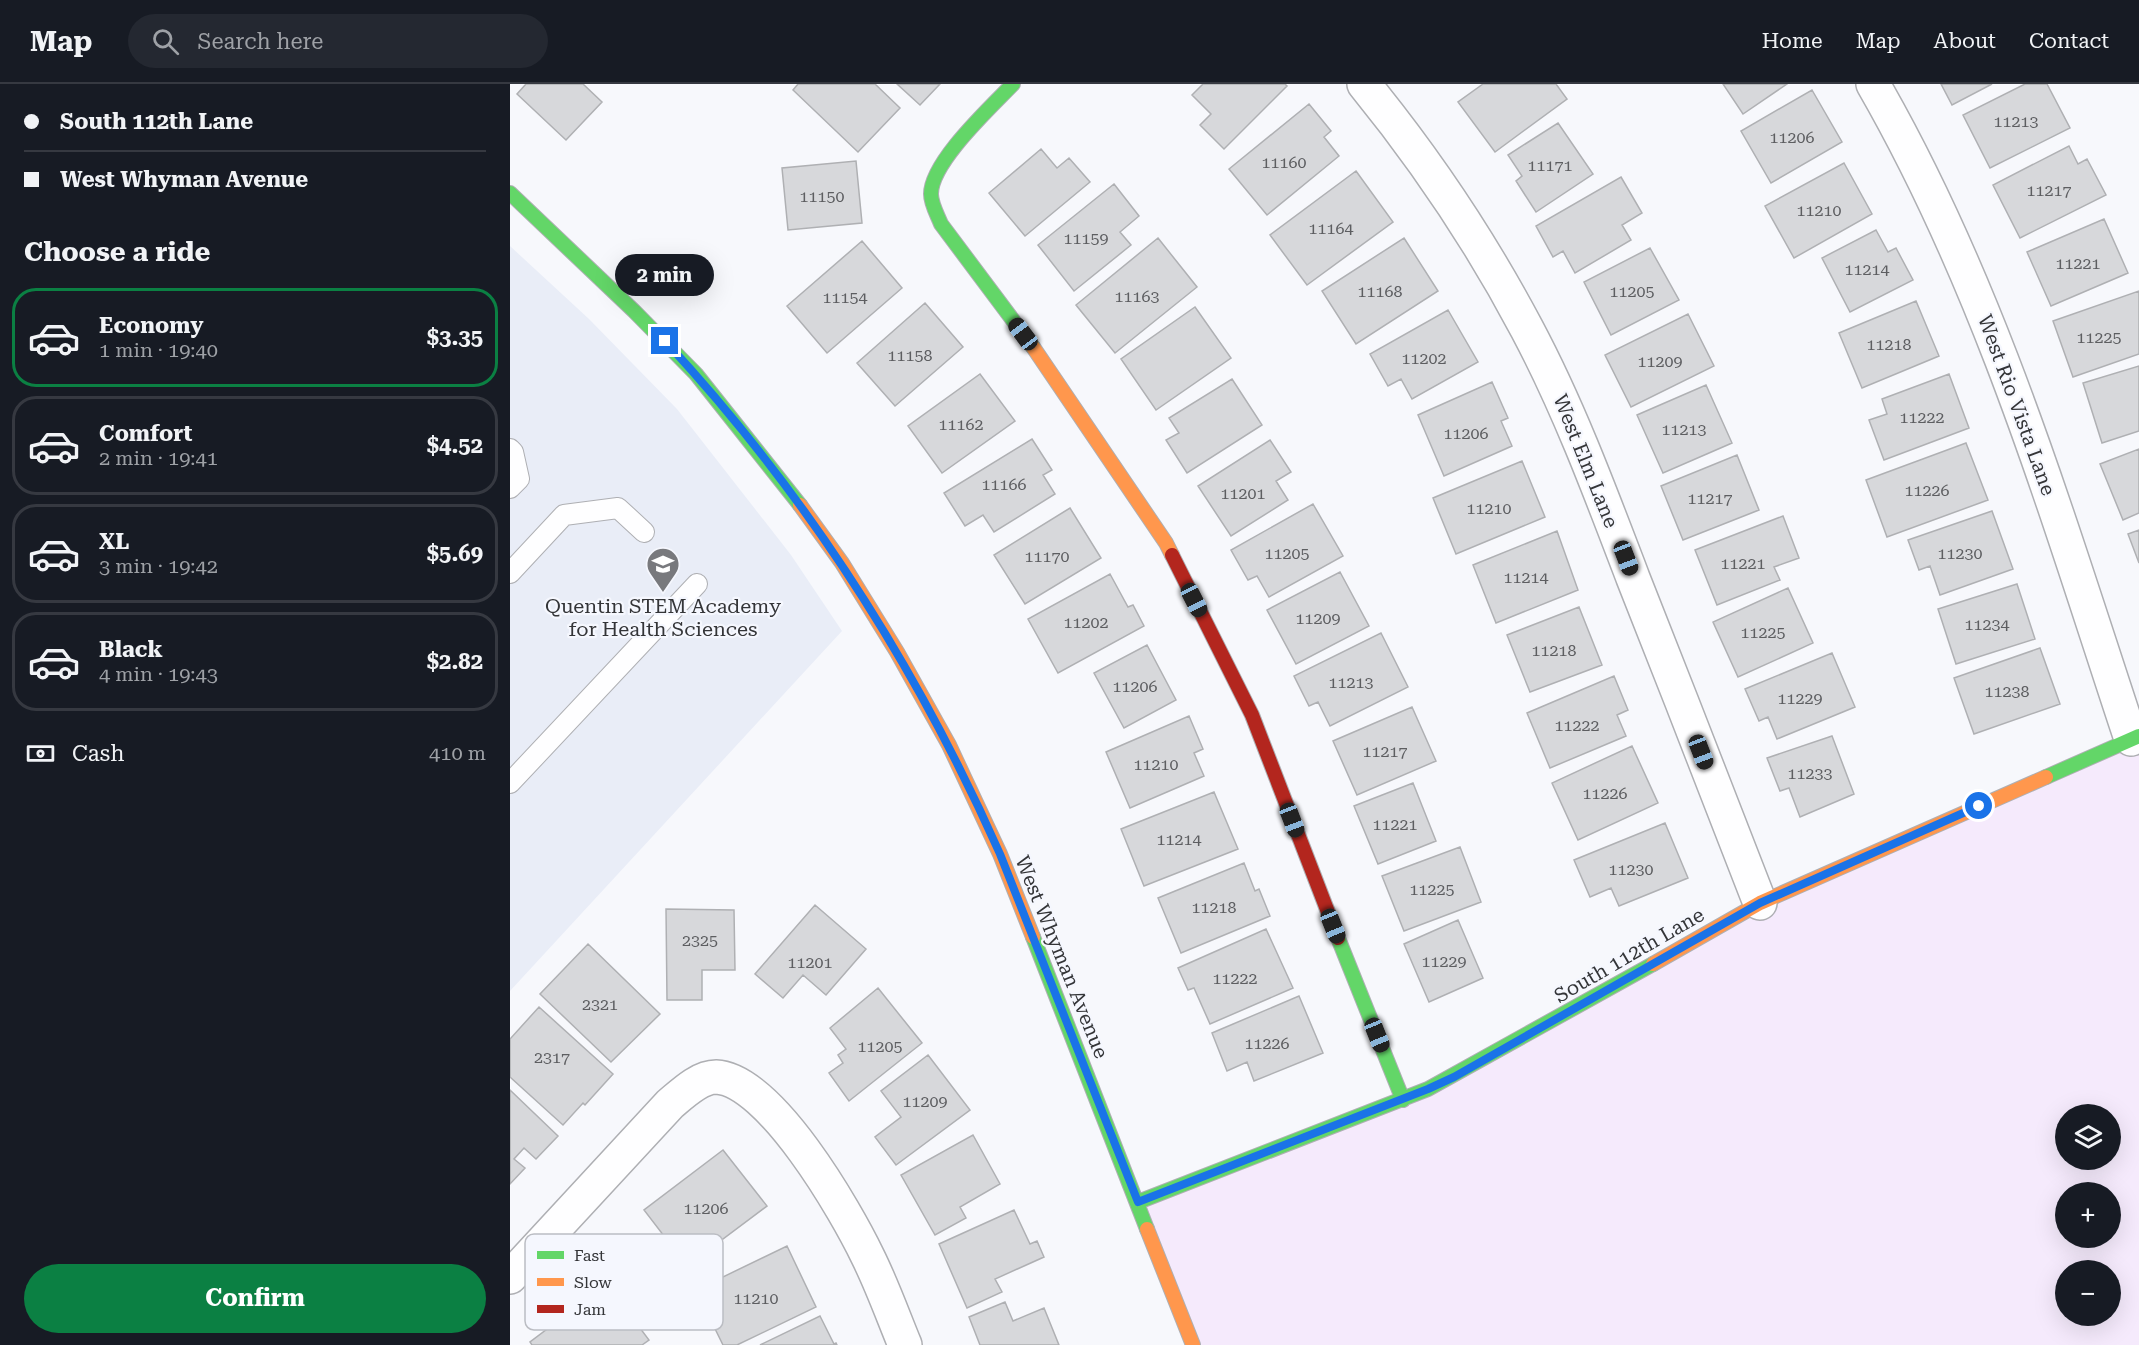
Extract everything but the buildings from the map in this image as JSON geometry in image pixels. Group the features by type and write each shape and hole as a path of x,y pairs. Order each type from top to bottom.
{"street":[{"path":"1013,84 945,160 936,175 931,190 933,207 941,224 1037,353 1166,543 1252,715 1403,1100"},
{"name":"West Elm Lane","path":"1364,84 1427,167 1467,227 1527,329 1551,378 1592,472 1760,903"},
{"name":"West Rio Vista Lane","path":"1873,84 1919,169 1949,232 2001,356 2135,738"},
{"name":"West Whyman Avenue","path":"510,193 598,274 696,374 785,483 842,563 871,609 925,701 976,801 1019,899 1193,1345"},
{"name":"South 112th Lane","path":"1138,1202 1403,1100 1454,1077 1760,903 2135,738"},
{"path":"550,1234 670,1104 698,1082 714,1077 730,1080 763,1101 813,1164 870,1259 905,1345"},
{"path":"510,1277 525,1261"}],"lane":[{"path":"510,449 513,452 519,479 510,488"},
{"path":"510,573 564,515 618,508 644,532"},
{"path":"510,783 697,584"}],"shaded area":[{"name":"Quentin STEM Academy for Health Sciences","path":"510,246 589,319 677,409 791,555 842,631 510,991"},
{"path":"2139,736 2139,1345 1193,1345 1138,1202 1372,1112 1723,924"}],"traffic: fast":[{"path":"1013,84 977,120 951,151 934,181 931,198 941,224 1033,347"},
{"path":"510,193 634,311 696,374 800,505"},
{"path":"2046,777 2139,736"},
{"path":"1033,937 1147,1229"},
{"path":"1338,938 1403,1100"},
{"path":"1138,1202 1428,1089 1653,964"}],"traffic: slow":[{"path":"1033,347 1172,555"},
{"path":"800,505 842,563 897,652 949,745 1000,854 1033,937"},
{"path":"1653,964 1760,903 2046,777"},
{"path":"1147,1229 1193,1345"}],"traffic: jam":[{"path":"1172,555 1252,715 1338,938"}],"place":[{"name":"Quentin STEM Academy for Health Sciences","path":"663,593"}],"route":[{"path":"665,341 696,374 754,444 815,524 871,609 949,745 1019,899 1138,1202 1387,1106 1454,1077 1760,903 1979,806"}]}
